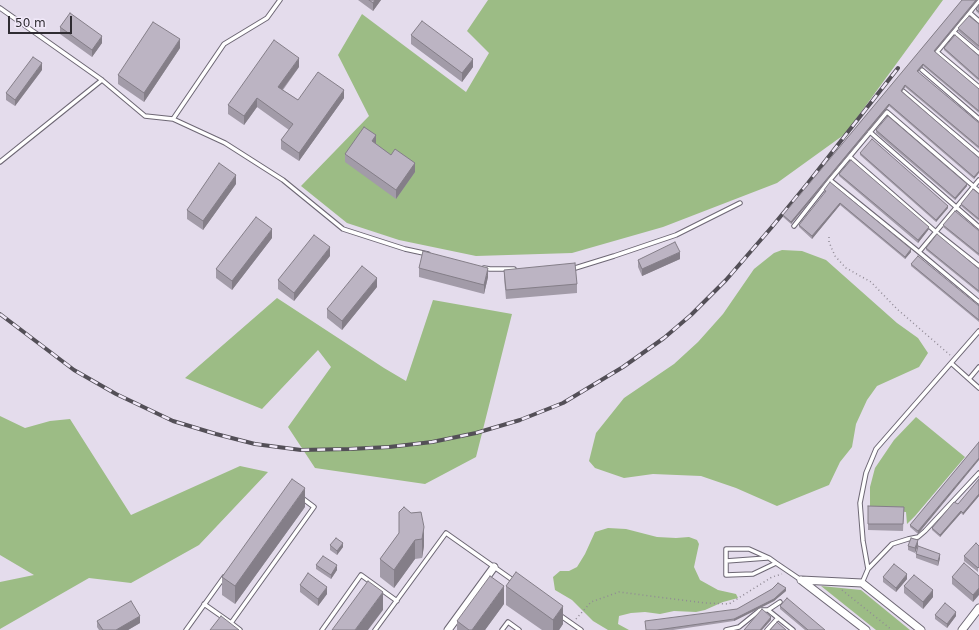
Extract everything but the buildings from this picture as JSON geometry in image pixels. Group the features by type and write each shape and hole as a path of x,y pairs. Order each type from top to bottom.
{"street":[{"path":"448,630 494,567"},
{"path":"801,580 862,584 921,630"},
{"path":"801,580 866,630"},
{"path":"962,630 979,608"}],"lane":[{"path":"173,118 224,44 267,18 280,0"},
{"path":"979,1 937,52 979,87"},
{"path":"0,8 102,80 145,116 173,118 225,143 283,180 343,229 405,249 436,255"},
{"path":"970,13 979,21"},
{"path":"954,32 979,53"},
{"path":"922,70 979,119"},
{"path":"0,162 102,80"},
{"path":"903,91 979,156"},
{"path":"794,226 887,112 979,191"},
{"path":"870,132 979,227"},
{"path":"850,157 936,232 979,266"},
{"path":"830,180 979,302"},
{"path":"919,252 979,180"},
{"path":"571,269 676,235 740,203"},
{"path":"477,266 490,269 520,269"},
{"path":"868,569 863,541 860,503 866,473 876,449 979,331"},
{"path":"951,363 979,388"},
{"path":"969,379 979,367"},
{"path":"862,584 868,569 892,544 918,537 926,531 979,473"},
{"path":"231,623 314,507 299,496"},
{"path":"375,630 446,533 518,584"},
{"path":"776,563 753,574 726,575 726,549 749,550 769,558 801,580"},
{"path":"726,561 769,558"},
{"path":"186,630 227,573"},
{"path":"322,630 361,576 396,601"},
{"path":"726,630 739,627 760,610 768,610 780,602"},
{"path":"204,604 240,630"},
{"path":"768,610 793,630"},
{"path":"560,615 578,629"},
{"path":"767,630 778,618"},
{"path":"502,630 508,622 519,630"}],"path":[{"path":"829,237 829,242 835,256 846,268 872,282 897,309 955,359"},
{"path":"572,624 592,602 619,592 705,603 729,604 772,577 789,572"},
{"path":"842,590 892,630"}],"green space":[{"path":"488,0 943,0 845,134 777,183 663,227 572,253 476,256 399,240 347,223 301,186 369,116 338,55 362,14 466,92 489,53 467,31"},
{"path":"782,250 802,251 826,260 897,323 918,338 928,353 919,367 877,386 867,400 856,424 852,447 840,462 829,485 777,506 736,488 701,476 653,474 624,478 595,468 589,461 596,433 624,398 674,364 698,342 723,314 754,269 774,253"},
{"path":"277,298 406,381 433,300 512,314 476,457 425,484 315,468 288,427 331,367 318,350 262,409 185,378"},
{"path":"0,416 25,428 50,421 70,419 131,515 240,466 268,472 199,545 131,583 89,578 0,629 0,582 34,575 0,555"},
{"path":"916,417 965,457 907,524 906,512 870,510 870,487 875,468 894,440"},
{"path":"608,528 626,529 657,537 689,537 697,540 699,544 694,567 700,580 718,590 736,594 738,598 696,612 674,611 660,614 645,612 631,613 619,616 618,624 629,630 608,630 593,621 572,600 555,590 553,577 560,571 569,571 577,567 595,532"},
{"path":"821,586 861,590 910,630 876,630"}],"railway":[{"path":"0,314 74,370 116,394 173,421 255,444 301,450 349,449 389,447 432,442 476,433 520,420 563,403 623,367 664,338 691,315 726,280 771,228 898,68"}]}
